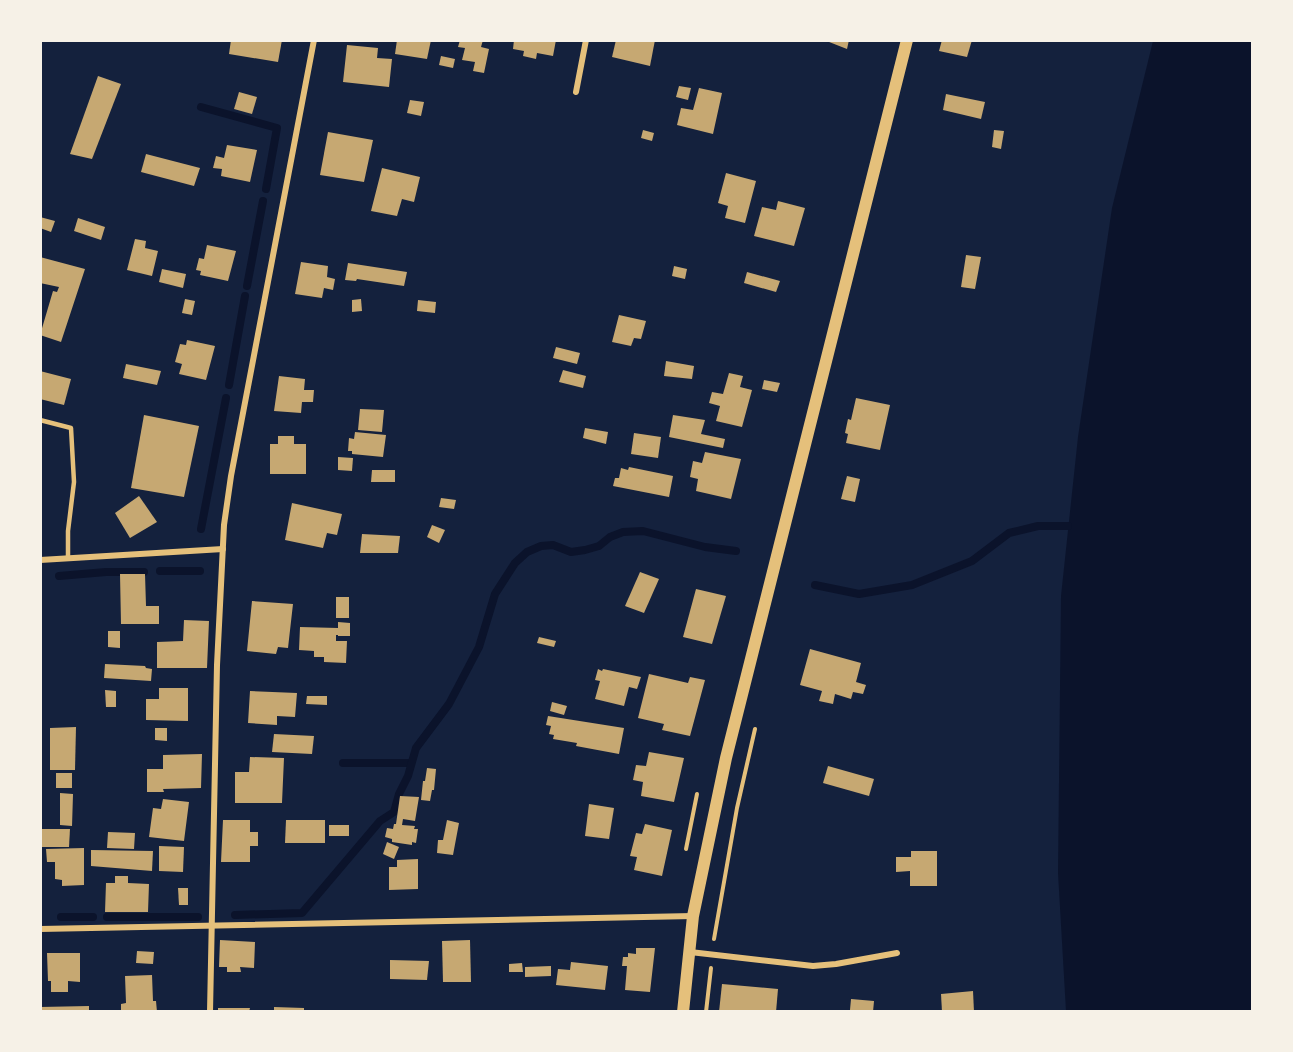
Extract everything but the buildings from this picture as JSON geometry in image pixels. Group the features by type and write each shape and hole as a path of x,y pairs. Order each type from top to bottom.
{"main road":[{"path":"683,1011 693,916 710,826 735,716 907,40"}],"street":[{"path":"210,1011 217,665 223,549 231,476 314,40"},
{"path":"576,92 586,40"},
{"path":"40,560 223,549"},
{"path":"40,929 693,916"},
{"path":"690,952 813,966 897,953"}],"lane":[{"path":"40,420 71,428 74,482 68,531 68,558"}],"water":[{"path":"1153,41 1252,41 1252,1011 1066,1011 1058,873 1061,596 1078,437 1112,208"}],"waterway":[{"path":"201,107 277,128 266,189"},
{"path":"247,286 263,201"},
{"path":"229,385 245,296"},
{"path":"201,529 226,398"},
{"path":"815,585 859,594 912,585 972,561 1009,533 1038,526 1068,526"},
{"path":"235,915 302,913 380,821 394,812 416,748 449,704 479,647 495,594 515,563 527,552 541,546 553,545 571,552 585,550 599,546 610,537 623,532 643,531 705,547 736,551"},
{"path":"160,571 200,571"},
{"path":"59,576 144,572"},
{"path":"343,763 411,763"},
{"path":"61,917 93,917"},
{"path":"107,917 198,917"}]}
